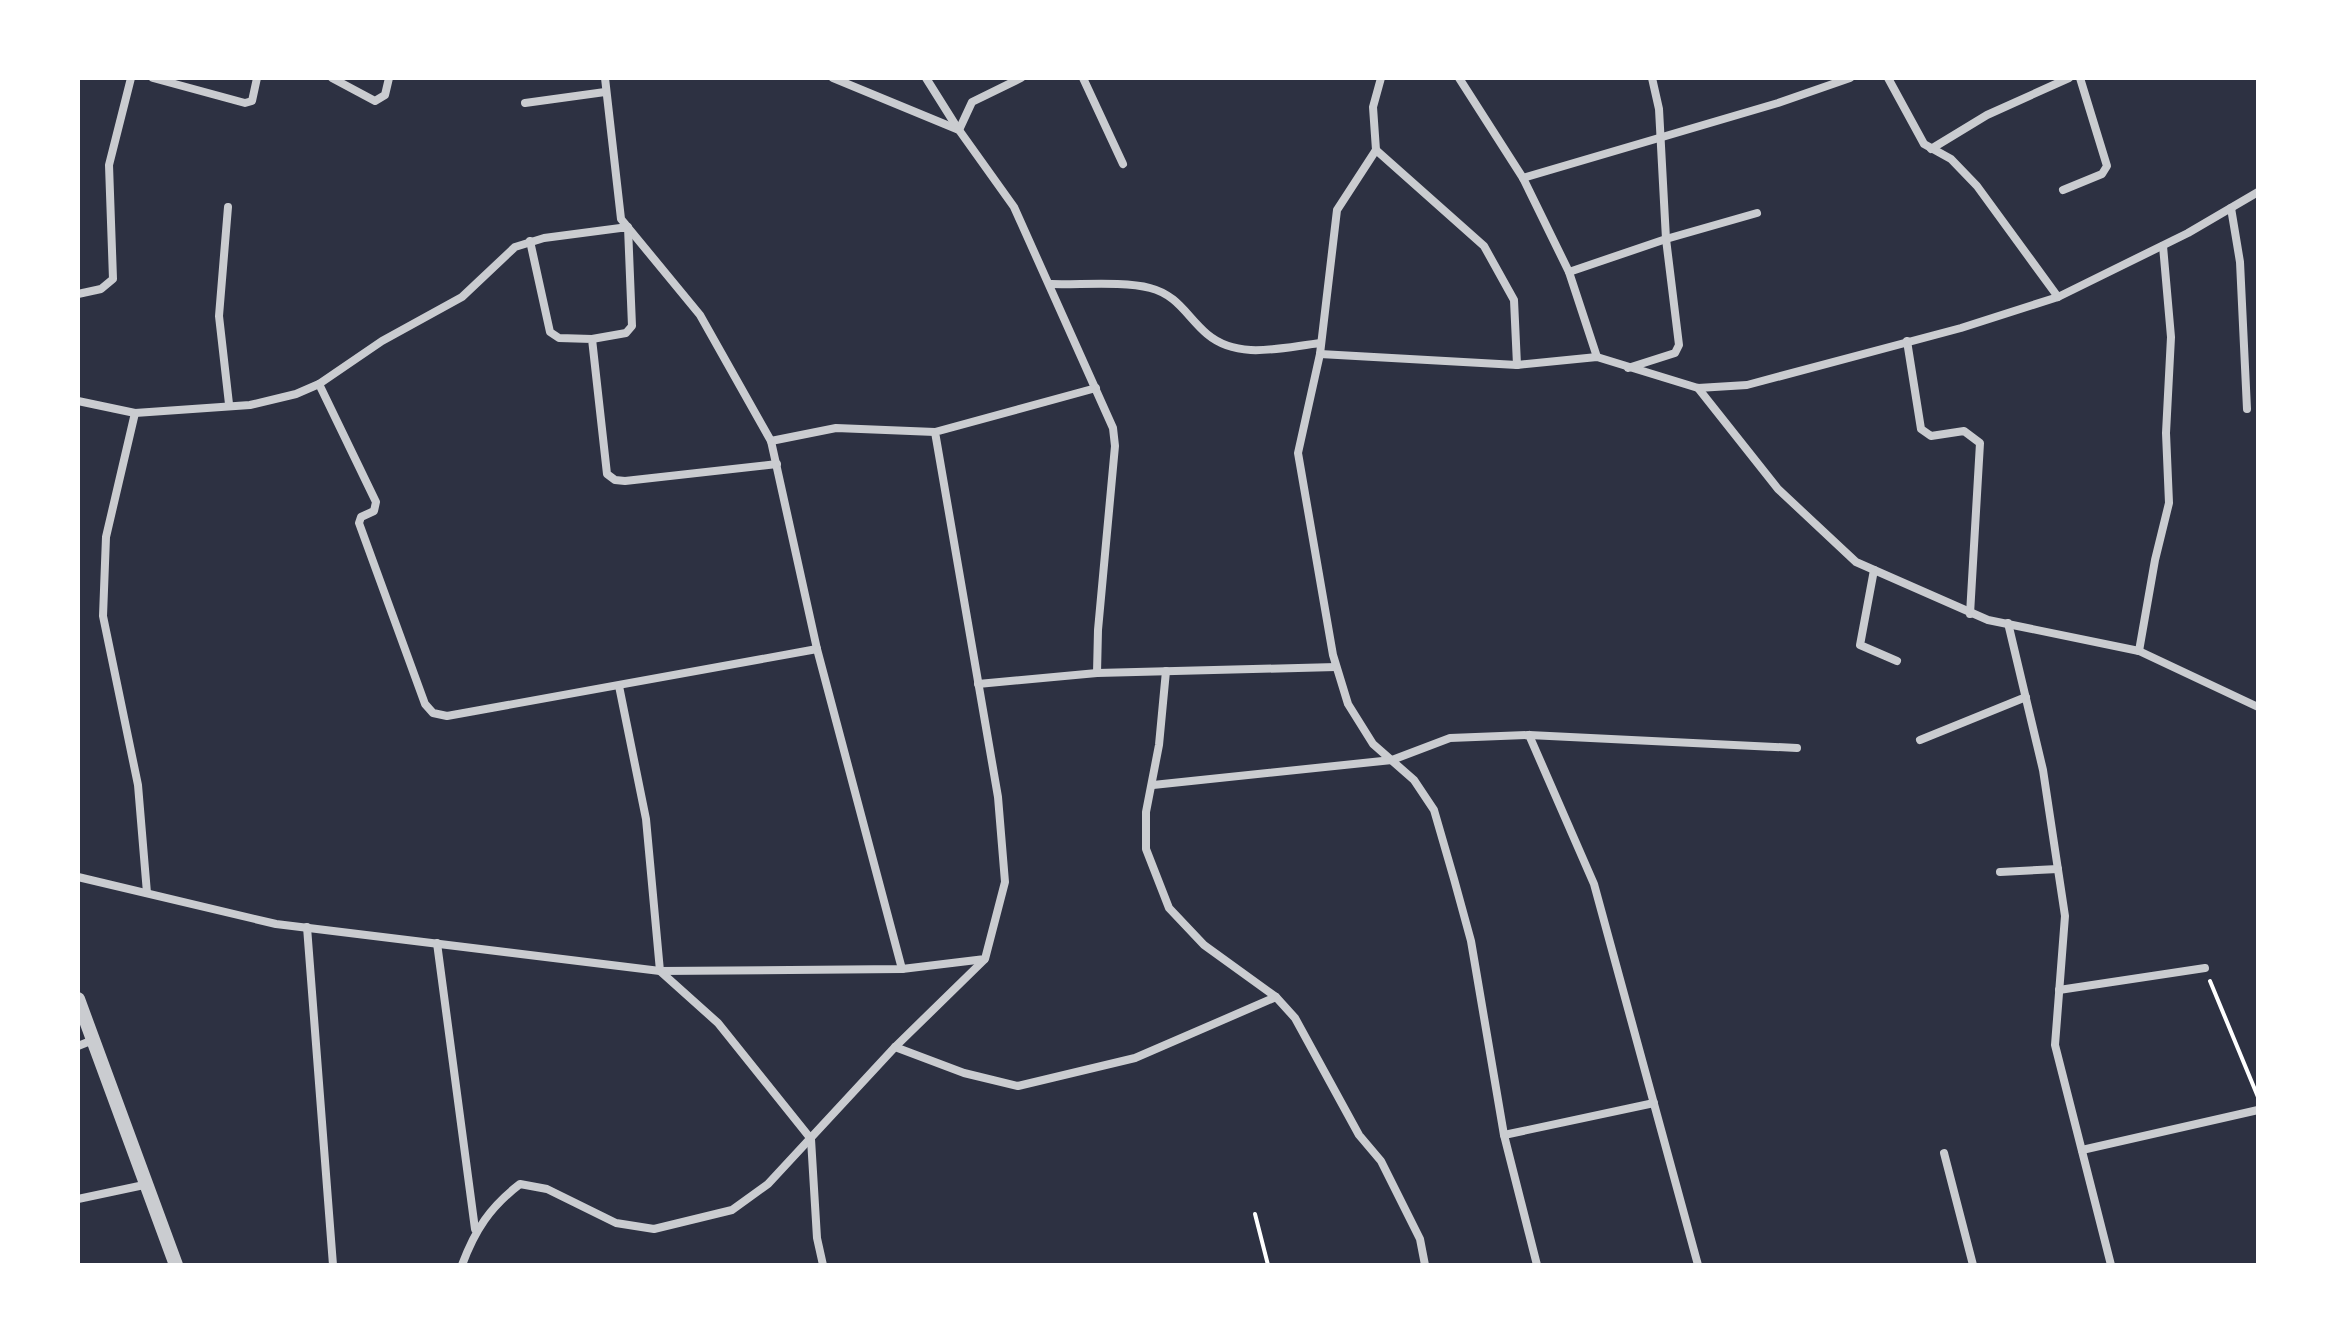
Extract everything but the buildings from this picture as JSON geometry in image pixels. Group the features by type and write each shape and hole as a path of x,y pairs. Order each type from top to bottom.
{"street":[{"path":"78,294 101,289 113,279 109,165 131,78"},
{"path":"153,78 245,103 252,101 259,78"},
{"path":"332,78 375,101 385,95 389,78"},
{"path":"605,78 617,204 628,227 700,315 771,441 817,649 902,969"},
{"path":"833,78 959,130"},
{"path":"926,78 1014,207 1113,428 1115,446 1098,630 1097,673"},
{"path":"959,130 972,102 1021,78"},
{"path":"1083,78 1123,164"},
{"path":"1381,78 1373,107 1376,150 1337,210 1320,354 1298,453 1336,667 1348,704 1360,728 1414,780 1434,810 1471,941 1504,1135 1537,1265"},
{"path":"1459,78 1523,178 1569,272 1597,357"},
{"path":"1628,368 1675,353 1679,345 1652,78"},
{"path":"1523,178 1660,135 1778,103 1850,78"},
{"path":"1888,78 1924,144 1951,159 1977,186 2058,297"},
{"path":"1931,149 1987,115 2069,78"},
{"path":"2063,190 2102,174 2107,166 2080,78"},
{"path":"525,103 605,92"},
{"path":"1376,150 1484,246 1514,300 1517,365"},
{"path":"1320,354 1517,365 1597,357 1698,388 1747,385 1961,328 2058,297 2163,246 2258,192"},
{"path":"228,207 219,316 229,404"},
{"path":"2231,208 2240,262 2247,409"},
{"path":"1569,272 1666,239 1757,213"},
{"path":"78,401 135,413 229,404 250,405 319,384 382,341 462,297 515,247 530,241 628,227"},
{"path":"530,241 550,332 559,338 592,339 626,333 632,326 628,227"},
{"path":"2139,651 2169,503 2166,433 2171,337 2163,246"},
{"path":"1051,284 1149,287 1187,309 1208,334 1226,346 1245,351 1321,343"},
{"path":"592,339 607,474 615,480 777,464"},
{"path":"1907,341 1921,429 1931,436 1964,431 1980,443 1970,614"},
{"path":"319,384 376,502 374,511 361,517 359,523 425,704 433,713 447,716 817,649"},
{"path":"771,441 836,428 935,432 1096,388"},
{"path":"1698,388 1778,489 1856,562 1970,614 2139,651 2258,707"},
{"path":"135,413 106,537 103,616 138,785 147,893"},
{"path":"462,1265 475,1229 498,1201 520,1184 547,1189 616,1223 654,1229 732,1210 768,1184 895,1047 985,959 1005,882 998,797 935,432"},
{"path":"1874,570 1860,645 1897,661"},
{"path":"2008,623 2043,770 2065,916 2055,1045 2111,1265"},
{"path":"978,684 1097,673 1336,667"},
{"path":"1166,671 1153,785 1146,812 1146,849 1169,908 1204,945 1276,997 1295,1018 1359,1135 1381,1161 1420,1239 1425,1265"},
{"path":"619,686 646,819 660,971 718,1023 811,1139 817,1238 823,1265"},
{"path":"1920,740 2026,697"},
{"path":"1153,785 1392,760 1450,738 1529,735 1797,748"},
{"path":"1529,735 1594,884 1698,1265"},
{"path":"2000,872 2058,869"},
{"path":"78,877 276,924 660,971 902,969 985,959"},
{"path":"307,927 333,1265"},
{"path":"437,943 475,1229"},
{"path":"2059,990 2205,968"},
{"path":"895,1047 964,1073 1018,1086 1135,1058 1276,997"},
{"path":"78,999 176,1265"},
{"path":"78,1046 93,1040"},
{"path":"1504,1135 1654,1103"},
{"path":"2082,1150 2258,1110"},
{"path":"1944,1153 1973,1265"},
{"path":"78,1199 144,1185"}],"path":[{"path":"2205,968 2258,1097"},
{"path":"1255,1214 1268,1265"}]}
